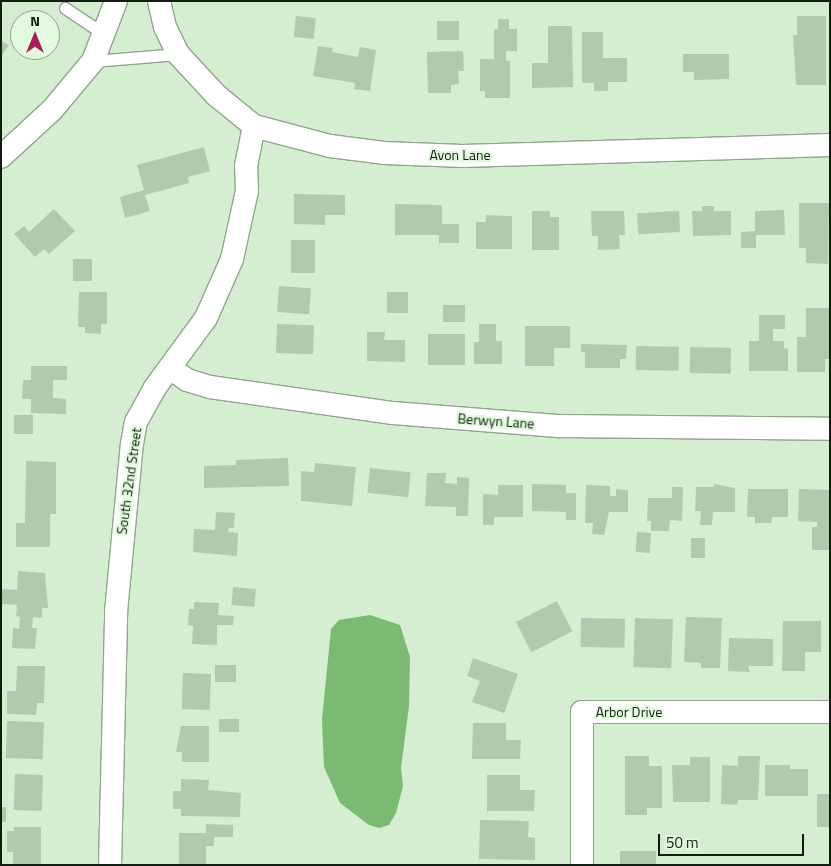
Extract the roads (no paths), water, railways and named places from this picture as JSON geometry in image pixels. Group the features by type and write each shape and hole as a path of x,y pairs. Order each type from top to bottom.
{"street":[{"path":"1,157 52,110 93,61 116,1"},
{"name":"Avon Lane","path":"160,1 165,27 178,54 216,95 254,126 330,146 416,155 830,146"},
{"name":"South 32nd Street","path":"110,865 116,612 131,452 136,422 170,368 206,318 232,258 247,191 246,166 254,126"},
{"name":"Berwyn Lane","path":"170,368 188,380 210,387 393,414 560,426 830,429"},
{"name":"Arbor Drive","path":"582,865 582,712 830,712"}],"lane":[{"path":"65,8 104,34"},
{"path":"93,61 178,54"}]}
